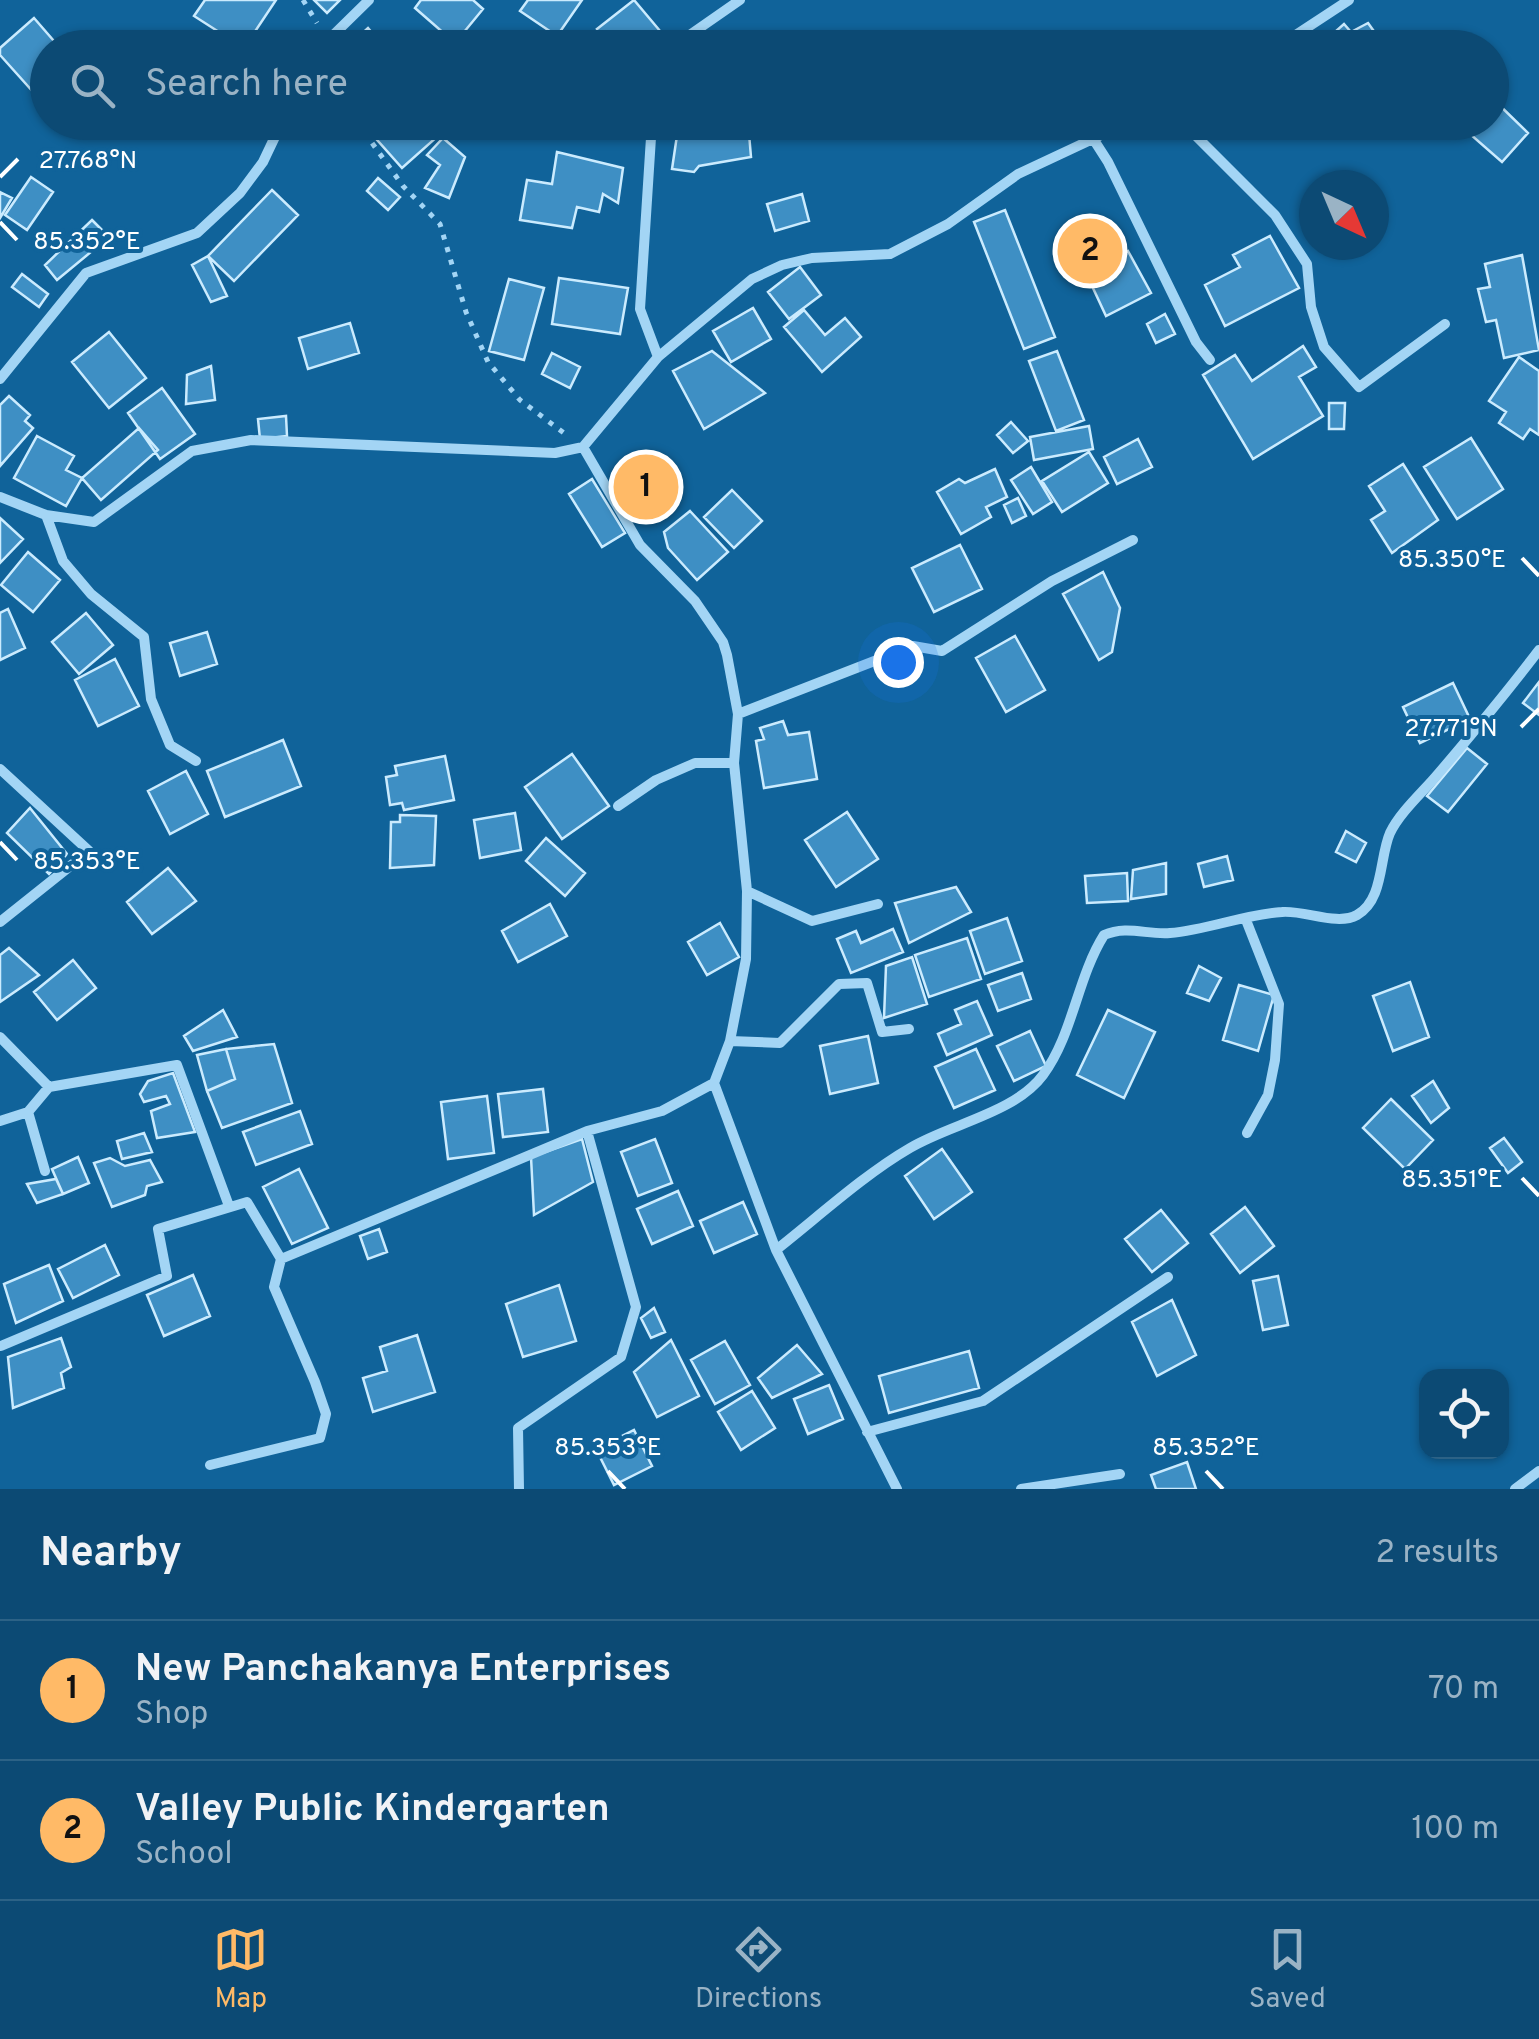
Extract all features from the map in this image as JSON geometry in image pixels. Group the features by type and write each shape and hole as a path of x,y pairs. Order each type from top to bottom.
{"street":[{"path":"335,30 369,0"},
{"path":"697,30 740,0"},
{"path":"1303,30 1349,0"},
{"path":"0,379 86,273 198,233 240,193 273,140"},
{"path":"651,140 640,309 658,357"},
{"path":"0,497 46,514 94,522 192,451 251,440 556,453 582,446 658,357 752,279 782,264 812,258 890,254 948,224 1018,174 1086,140"},
{"path":"1094,140 1196,342 1210,360"},
{"path":"1199,140 1275,215 1297,248 1307,264 1311,307 1324,347 1359,388 1445,324"},
{"path":"281,1259 587,1131 662,1111 714,1083 730,1041 746,960 747,890 734,763 738,714 722,642 695,601 640,545 582,446"},
{"path":"46,514 63,561 92,594 144,638 151,699 170,745 196,761"},
{"path":"738,714 914,646 942,651 1052,581 1133,540"},
{"path":"776,1250 907,1149 1013,1102 1031,1090 1050,1065 1104,936 1115,930 1133,929 1148,935 1178,932 1280,912 1306,912 1340,919 1356,916 1369,905 1391,831 1539,650"},
{"path":"618,806 656,780 695,763 734,763"},
{"path":"0,769 89,852 0,922"},
{"path":"747,890 812,921 878,904"},
{"path":"1246,920 1279,1004 1268,1095 1247,1133"},
{"path":"730,1041 780,1043 839,984 867,982 882,1032 910,1029"},
{"path":"0,1036 49,1087"},
{"path":"0,1122 28,1112 49,1087 177,1065 229,1206"},
{"path":"714,1083 776,1250 896,1489"},
{"path":"28,1112 45,1172"},
{"path":"520,1489 518,1428 621,1357 636,1307 587,1131"},
{"path":"0,1346 167,1276 158,1229 247,1202 281,1259 274,1286 326,1414 320,1438 210,1465"},
{"path":"867,1432 983,1401 1168,1277"},
{"path":"1514,1489 1539,1471"},
{"path":"1020,1489 1120,1474"}],"path":[{"path":"370,140 403,186 440,224 466,312 488,362 520,400 582,446"}],"building":[{"path":"205,0 276,0 256,30 216,30 194,16"},
{"path":"314,0 340,0 327,13"},
{"path":"421,0 473,0 483,9 466,30 440,30 415,8"},
{"path":"528,0 582,0 561,30 548,30 520,11"},
{"path":"634,0 659,30 598,30"},
{"path":"34,18 44,30 30,30 30,88 0,55 0,48"},
{"path":"1368,23 1373,30 1355,30"},
{"path":"1509,115 1528,133 1502,162 1477,140 1509,140"},
{"path":"377,140 434,140 402,168"},
{"path":"445,140 465,157 449,198 425,188 440,165 427,155"},
{"path":"676,140 750,140 751,157 699,166 694,172 672,169"},
{"path":"557,152 623,168 618,203 603,194 599,212 577,207 572,228 520,220 527,180 552,184"},
{"path":"31,177 53,192 27,230 5,215"},
{"path":"378,178 400,197 388,210 367,191"},
{"path":"272,190 298,215 234,281 208,256"},
{"path":"0,192 12,198 0,218"},
{"path":"802,194 809,221 775,231 767,204"},
{"path":"1005,210 1055,337 1024,349 974,222"},
{"path":"92,220 109,237 57,280 45,265"},
{"path":"1270,236 1299,288 1225,326 1205,285 1240,267 1233,255"},
{"path":"1128,251 1151,293 1106,316 1086,273"},
{"path":"1522,255 1539,350 1504,358 1496,320 1486,322 1478,289 1490,287 1485,264"},
{"path":"208,256 227,296 211,302 192,265"},
{"path":"800,267 821,295 789,319 768,292"},
{"path":"22,274 48,294 39,307 12,287"},
{"path":"559,278 628,288 620,334 552,324"},
{"path":"509,279 544,288 524,360 489,351"},
{"path":"753,308 771,339 731,362 713,331"},
{"path":"804,310 825,335 845,318 861,337 822,372 784,327"},
{"path":"1165,314 1175,334 1156,343 1147,324"},
{"path":"350,323 359,353 308,369 299,338"},
{"path":"109,332 146,378 109,408 72,362"},
{"path":"1303,346 1316,367 1299,377 1323,416 1253,459 1203,375 1235,355 1252,381"},
{"path":"712,351 765,393 704,429 673,371"},
{"path":"1057,351 1084,420 1056,431 1029,361"},
{"path":"552,353 580,367 570,388 542,374"},
{"path":"1519,357 1539,371 1539,435 1530,429 1523,439 1499,423 1506,412 1489,401"},
{"path":"211,366 215,400 186,404 187,375"},
{"path":"162,388 195,434 160,459 128,413"},
{"path":"9,396 30,415 25,421 33,428 0,466 0,405"},
{"path":"1329,403 1345,403 1344,429 1329,429"},
{"path":"286,416 287,436 260,439 258,419"},
{"path":"1011,422 1028,441 1013,453 997,435"},
{"path":"1089,426 1093,449 1034,460 1030,437"},
{"path":"139,428 158,450 101,500 82,478"},
{"path":"37,436 74,456 66,470 82,478 66,506 14,478"},
{"path":"1471,438 1503,489 1457,519 1424,467"},
{"path":"1138,439 1152,467 1117,484 1104,457"},
{"path":"1089,452 1108,483 1062,512 1042,481"},
{"path":"1403,464 1438,520 1392,553 1371,520 1385,511 1369,486"},
{"path":"1031,467 1052,502 1033,514 1011,480"},
{"path":"995,469 1007,497 986,507 991,517 961,534 937,492 959,479 965,483"},
{"path":"592,479 625,533 602,547 569,494"},
{"path":"732,490 762,521 734,548 704,517"},
{"path":"1018,498 1026,516 1012,523 1004,505"},
{"path":"690,511 728,552 697,580 668,548 664,532"},
{"path":"0,518 23,539 0,563"},
{"path":"960,545 982,589 934,612 912,568"},
{"path":"28,552 60,580 33,612 1,585"},
{"path":"1103,572 1120,608 1112,652 1099,660 1063,594"},
{"path":"8,609 25,648 0,660 0,613"},
{"path":"86,613 113,645 79,674 52,642"},
{"path":"207,632 217,664 180,676 170,643"},
{"path":"1015,636 1045,690 1006,712 976,658"},
{"path":"115,659 139,706 98,726 75,680"},
{"path":"1539,682 1539,715 1523,703"},
{"path":"1453,683 1470,719 1420,743 1403,707"},
{"path":"783,721 788,735 809,732 817,779 764,788 756,741 764,739 760,728"},
{"path":"283,740 301,786 225,817 207,771"},
{"path":"1467,748 1487,764 1448,812 1427,796"},
{"path":"572,754 609,806 562,839 525,787"},
{"path":"445,756 454,800 404,810 402,803 390,805 386,777 397,775 395,766"},
{"path":"186,771 208,814 170,834 148,791"},
{"path":"30,808 67,854 49,874 7,833"},
{"path":"847,812 878,859 836,887 805,840"},
{"path":"515,813 521,850 480,858 474,820"},
{"path":"400,815 436,816 434,865 390,868 391,822 400,822"},
{"path":"1346,831 1366,843 1356,862 1336,852"},
{"path":"546,838 585,873 565,896 526,861"},
{"path":"1227,856 1233,880 1204,887 1198,864"},
{"path":"1166,863 1166,894 1131,899 1133,870"},
{"path":"168,868 196,901 152,934 127,902"},
{"path":"1127,873 1128,901 1087,903 1085,876"},
{"path":"956,887 971,912 909,943 895,903"},
{"path":"550,904 567,936 518,962 502,931"},
{"path":"1007,918 1022,961 985,974 970,931"},
{"path":"720,923 739,957 707,975 688,942"},
{"path":"893,929 903,952 851,973 837,939 856,931 861,943"},
{"path":"967,938 981,979 929,997 915,955"},
{"path":"9,948 39,975 0,1002 0,955"},
{"path":"912,957 927,1004 884,1018 886,966"},
{"path":"73,960 96,988 57,1020 34,992"},
{"path":"1199,966 1221,978 1209,1001 1187,993"},
{"path":"1022,973 1031,999 998,1011 988,985"},
{"path":"1410,982 1429,1037 1393,1051 1373,996"},
{"path":"1239,985 1274,995 1258,1051 1223,1040"},
{"path":"977,1001 992,1035 947,1055 938,1034 961,1024 955,1010"},
{"path":"223,1010 237,1037 193,1051 184,1036"},
{"path":"1108,1010 1155,1032 1124,1098 1077,1075"},
{"path":"1030,1031 1046,1066 1014,1081 997,1046"},
{"path":"868,1036 878,1083 830,1094 820,1046"},
{"path":"274,1044 292,1103 222,1128 207,1091 235,1079 226,1049"},
{"path":"226,1049 235,1079 207,1091 197,1055"},
{"path":"976,1049 995,1090 954,1108 935,1067"},
{"path":"173,1073 195,1132 157,1138 151,1111 170,1104 166,1096 144,1102 140,1094 148,1081"},
{"path":"1433,1081 1449,1108 1431,1123 1412,1096"},
{"path":"543,1089 548,1132 503,1137 498,1094"},
{"path":"487,1096 494,1153 448,1159 441,1102"},
{"path":"1391,1099 1433,1140 1405,1169 1363,1128"},
{"path":"300,1111 312,1144 256,1165 243,1132"},
{"path":"144,1133 152,1152 122,1159 117,1141"},
{"path":"1504,1138 1522,1162 1508,1173 1490,1148"},
{"path":"582,1139 593,1182 534,1215 531,1157"},
{"path":"655,1139 672,1183 638,1196 621,1152"},
{"path":"942,1149 972,1192 934,1219 905,1176"},
{"path":"78,1157 89,1183 63,1194 52,1169"},
{"path":"110,1158 125,1166 150,1160 162,1182 147,1186 145,1195 112,1207 94,1163"},
{"path":"299,1169 328,1228 292,1244 263,1187"},
{"path":"56,1179 63,1194 37,1203 27,1184"},
{"path":"678,1191 693,1226 652,1244 637,1209"},
{"path":"743,1202 757,1234 714,1253 700,1221"},
{"path":"1245,1207 1274,1246 1240,1273 1211,1234"},
{"path":"1161,1210 1188,1243 1152,1272 1125,1239"},
{"path":"379,1229 387,1252 368,1259 360,1236"},
{"path":"105,1245 119,1275 73,1298 58,1269"},
{"path":"49,1265 63,1301 16,1323 4,1284"},
{"path":"193,1275 210,1316 164,1336 147,1295"},
{"path":"1278,1276 1288,1325 1263,1330 1253,1281"},
{"path":"559,1285 576,1341 523,1357 506,1304"},
{"path":"1172,1300 1196,1355 1157,1376 1132,1322"},
{"path":"654,1308 665,1332 651,1338 641,1318"},
{"path":"417,1335 435,1392 373,1412 363,1378 387,1371 380,1347"},
{"path":"61,1338 71,1367 61,1373 64,1388 13,1408 8,1357"},
{"path":"671,1340 699,1396 657,1417 634,1372"},
{"path":"725,1341 750,1385 715,1404 691,1360"},
{"path":"797,1345 822,1374 772,1398 758,1378"},
{"path":"969,1351 979,1388 889,1413 879,1376"},
{"path":"829,1385 843,1419 808,1434 794,1399"},
{"path":"752,1391 775,1428 741,1450 718,1412"},
{"path":"634,1430 652,1466 614,1485 596,1449"},
{"path":"1187,1462 1196,1489 1156,1489 1151,1475"}],"place":[{"name":"Valley Public Kindergarten","path":"1090,251"},
{"name":"New Panchakanya Enterprises","path":"646,487"}]}
